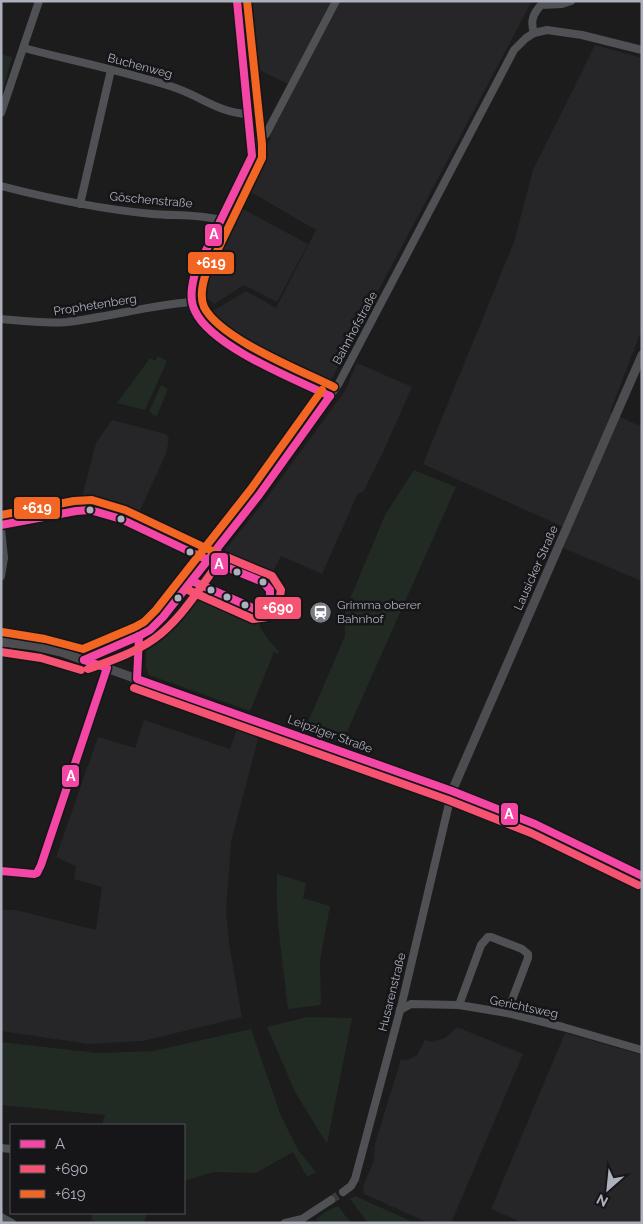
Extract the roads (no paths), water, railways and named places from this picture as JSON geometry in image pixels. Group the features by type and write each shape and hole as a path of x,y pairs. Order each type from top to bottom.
{"main road":[{"name":"Lausicker Straße","path":"452,791 642,355"},
{"name":"Leipziger Straße","path":"1,642 35,646 61,652 452,791 535,824 642,876"}],"street":[{"path":"1,113 39,1"},
{"path":"237,1 252,156 250,164 220,220 195,273 192,286 192,302 200,319 215,335 238,349 330,396"},
{"path":"252,145 266,134 336,1"},
{"path":"571,1 562,4 541,5 532,18 534,33 546,30 567,32 642,50"},
{"name":"Bahnhofstraße","path":"84,660 150,630 169,610 260,495 339,383 514,50 534,33"},
{"name":"Buchenweg","path":"24,48 178,88 222,110 248,114"},
{"path":"80,204 111,70"},
{"name":"Göschenstraße","path":"1,186 37,196 80,204 152,214 209,217 220,220"},
{"name":"Prophetenberg","path":"1,319 47,323 95,318 192,302"},
{"path":"1,525 90,510 121,519 208,560"},
{"path":"1,529 4,558 1,576"},
{"path":"137,679 139,636"},
{"path":"1,871 37,873 107,668"},
{"name":"Husarenstraße","path":"343,1192 352,1186 355,1179 400,1010 452,791"},
{"path":"459,1005 481,945 488,937 491,937 522,949 528,954 507,1014"},
{"name":"Gerichtsweg","path":"400,1010 411,1004 459,1005 563,1027 642,1050"},
{"path":"285,1223 304,1221 331,1200"},
{"path":"1,1217 12,1223"}],"tunnel":[{"path":"331,1200 343,1192"}],"place":[{"name":"Grimma oberer Bahnhof","path":"321,612"}]}
